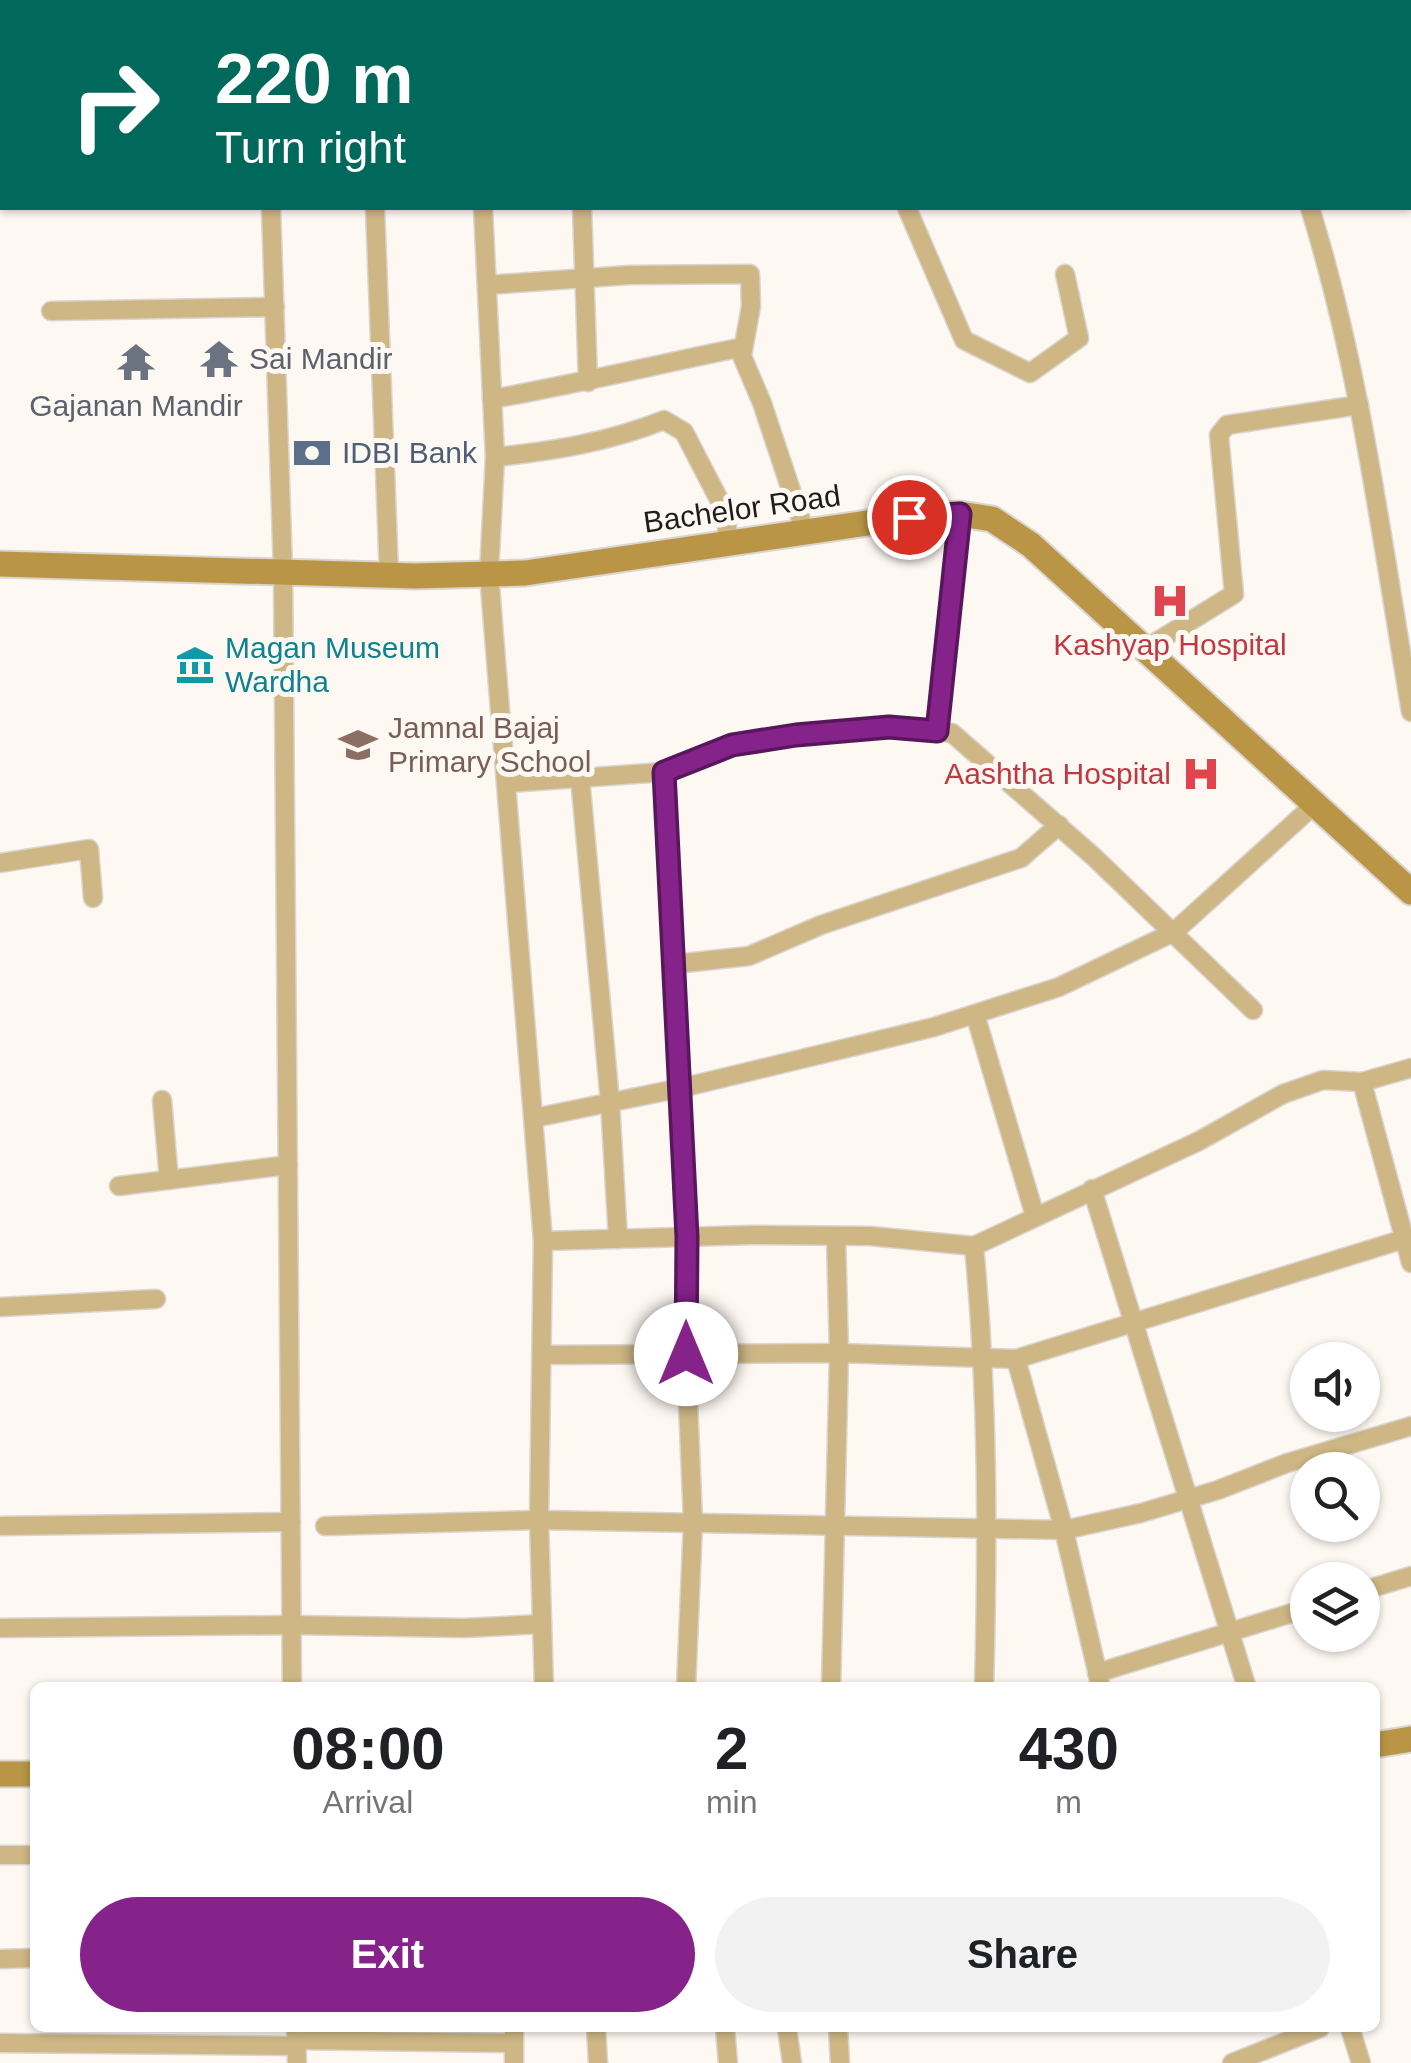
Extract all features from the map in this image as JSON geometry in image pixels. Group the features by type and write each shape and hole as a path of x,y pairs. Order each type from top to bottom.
{"main road":[{"name":"Bachelor Road","path":"0,564 389,575 525,573 909,517 960,514 992,520 1031,545 1411,892"},
{"path":"1380,1745 1410,1744"},
{"path":"0,1774 30,1774"}],"street":[{"path":"272,210 283,572 292,1682"},
{"path":"375,210 389,575"},
{"path":"483,210 495,457 489,574 544,1241 539,1520 544,1682"},
{"path":"582,210 588,382"},
{"path":"908,210 964,340 1030,373 1079,338 1065,274"},
{"path":"1310,210 1359,405 1411,712"},
{"path":"487,285 750,274 750,306 742,356 805,532"},
{"path":"51,311 275,307"},
{"path":"492,399 744,347"},
{"path":"1145,649 1234,594 1221,429 1359,405"},
{"path":"495,457 593,443 664,420 684,432 727,514 727,544"},
{"path":"937,731 960,514"},
{"path":"507,783 664,772 732,745 789,736 889,727 952,733 1059,825 1253,1010"},
{"path":"664,772 687,1237 686,1354 693,1522 686,1682"},
{"path":"580,778 610,1102 618,1238"},
{"path":"534,1118 680,1088 934,1027 1060,987 1174,932 1316,804"},
{"path":"674,964 749,956 821,925 972,876 1021,858 1059,825"},
{"path":"0,863 89,848 93,898"},
{"path":"975,1014 1035,1216"},
{"path":"544,1241 836,1236 974,1246 1199,1141 1283,1094 1324,1080 1362,1082 1411,1068"},
{"path":"1362,1082 1411,1263"},
{"path":"162,1100 169,1180"},
{"path":"118,1186 288,1165"},
{"path":"1092,1189 1245,1682"},
{"path":"832,1682 838,1353 836,1236"},
{"path":"542,1355 838,1353 1016,1359 1404,1239"},
{"path":"974,1246 984,1358 988,1528 984,1682"},
{"path":"0,1307 156,1298"},
{"path":"1016,1359 1064,1530 1099,1680 1290,1614"},
{"path":"325,1526 539,1520 1064,1530 1186,1500 1287,1463 1411,1426"},
{"path":"0,1526 291,1522"},
{"path":"1380,1586 1411,1576"},
{"path":"0,1628 464,1628 542,1624"},
{"path":"0,1855 30,1855"},
{"path":"0,1958 30,1958"},
{"path":"596,2032 598,2063"},
{"path":"725,2032 728,2063"},
{"path":"788,2032 792,2063"},
{"path":"838,2032 840,2063"},
{"path":"1232,2063 1310,2032"},
{"path":"1351,2032 1361,2063"},
{"path":"0,2043 296,2044 514,2035 514,2063"}],"place":[{"name":"Sai Mandir","path":"219,359"},
{"name":"Gajanan Mandir","path":"136,362"},
{"name":"IDBI Bank","path":"312,453"},
{"name":"Kashyap Hospital","path":"1170,601"},
{"name":"Magan Museum Wardha","path":"195,665"},
{"name":"Jamnal Bajaj Primary School","path":"358,745"},
{"name":"Aashtha Hospital","path":"1201,774"}],"route":[{"path":"686,1354 687,1237 664,772 732,745 827,730 889,727 937,731 960,514 909,517"}]}
